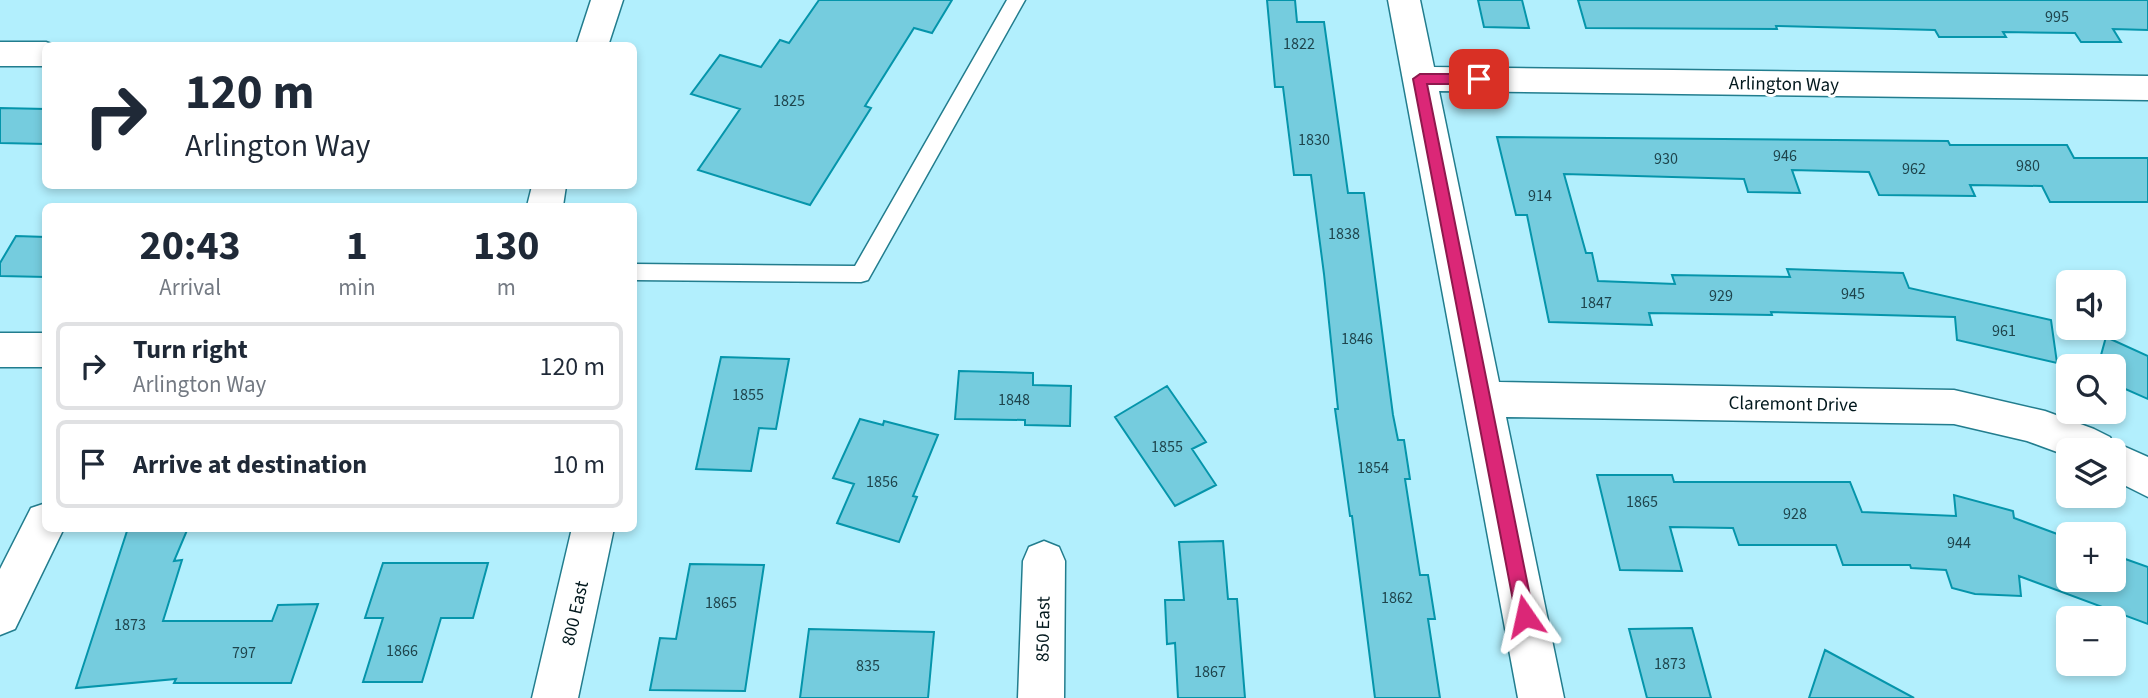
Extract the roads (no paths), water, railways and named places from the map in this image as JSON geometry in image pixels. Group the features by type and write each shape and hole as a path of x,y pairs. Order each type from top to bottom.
{"street":[{"path":"593,42 607,0"},
{"path":"1404,0 1541,698"},
{"path":"0,54 42,54"},
{"name":"Arlington Way","path":"1420,79 2148,88"},
{"path":"0,350 42,350"},
{"name":"Claremont Drive","path":"1482,399 1954,407 1997,415 2067,438"},
{"path":"2126,466 2148,478"},
{"path":"0,614 42,530"},
{"name":"800 East","path":"555,698 592,532"},
{"name":"850 East","path":"1041,698 1044,561"}],"lane":[{"path":"637,272 860,274 1016,0"}]}
